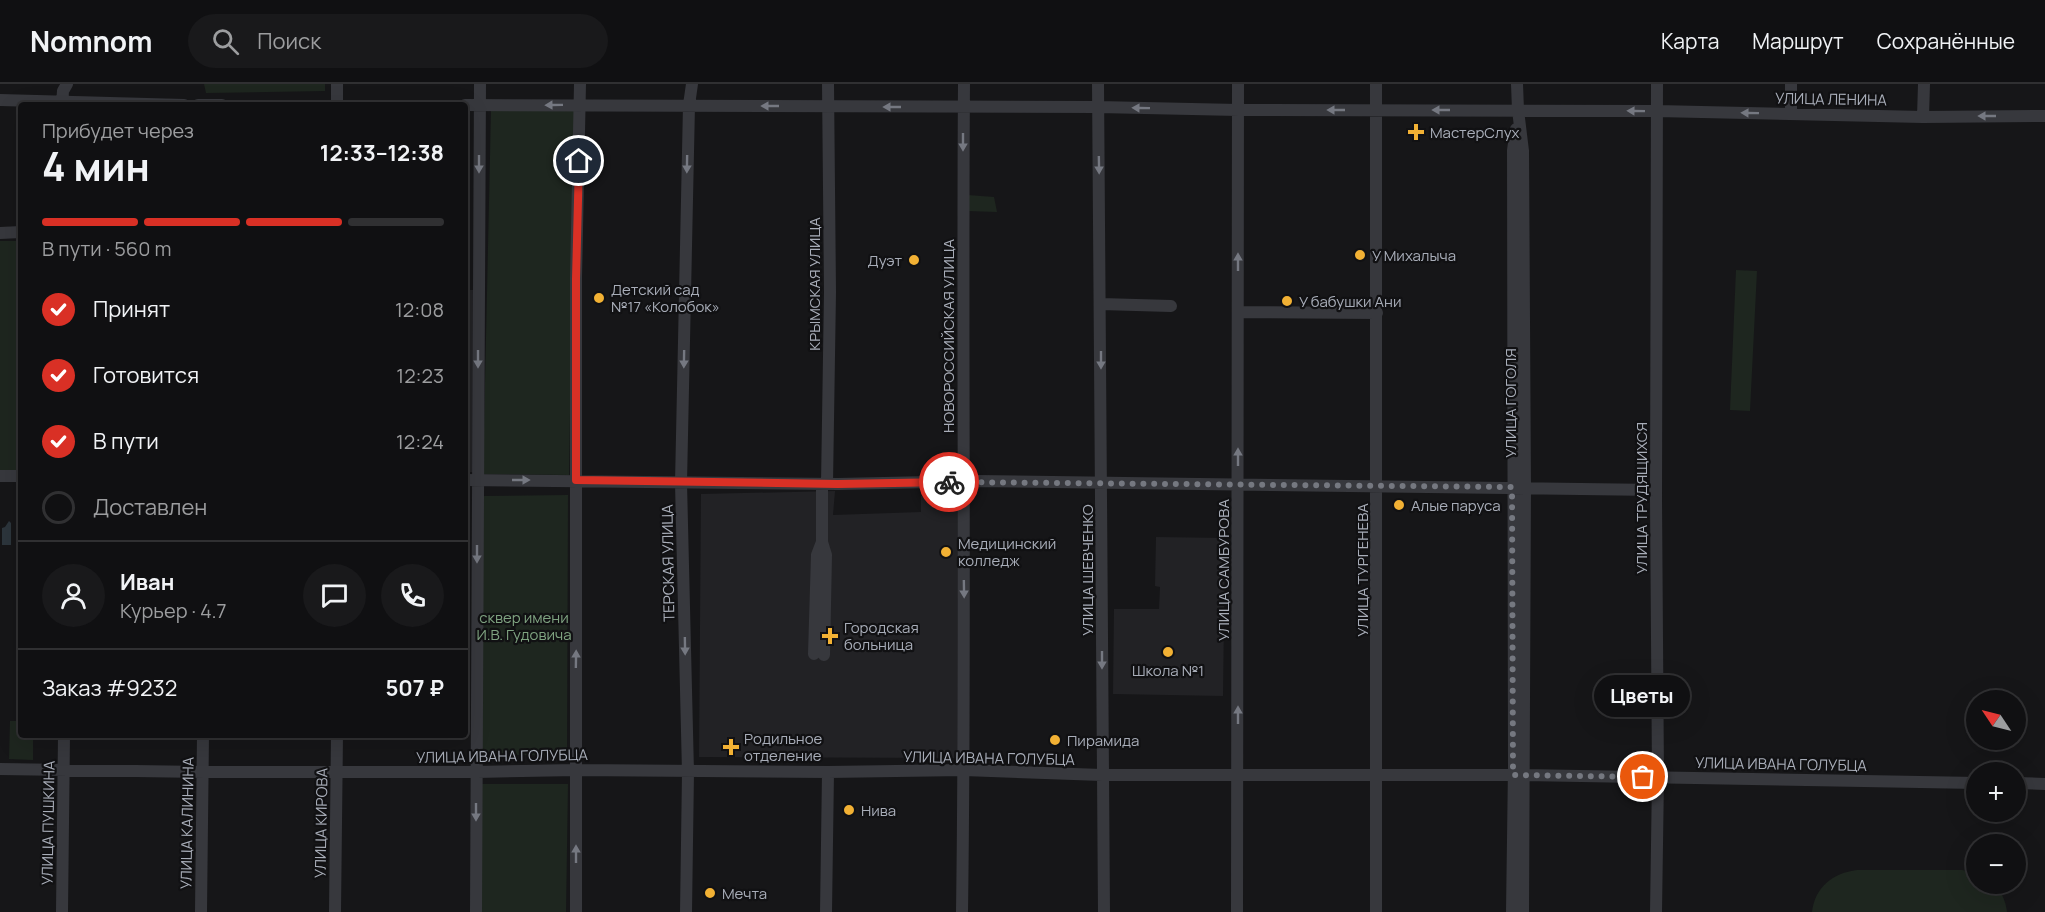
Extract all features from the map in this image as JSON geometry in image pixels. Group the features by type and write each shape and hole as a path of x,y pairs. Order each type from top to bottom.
{"street":[{"path":"62,102 67,84"},
{"path":"337,102 338,84"},
{"path":"476,912 477,772 471,480 478,271 480,84"},
{"path":"576,912 576,279 580,84"},
{"name":"ТЕРСКАЯ УЛИЦА","path":"684,84 689,105"},
{"name":"ТЕРСКАЯ УЛИЦА","path":"686,912 688,772 681,483 689,105 692,84"},
{"name":"КРЫМСКАЯ УЛИЦА","path":"819,654 817,555 822,542 825,484 830,292 828,84"},
{"name":"НОВОРОССИЙСКАЯ УЛИЦА","path":"962,912 964,84"},
{"name":"УЛИЦА ШЕВЧЕНКО","path":"1098,84 1104,912"},
{"name":"УЛИЦА САМБУРОВА","path":"1237,912 1238,84"},
{"name":"УЛИЦА ТУРГЕНЕВА","path":"1377,84 1377,912"},
{"name":"УЛИЦА ГОГОЛЯ","path":"1512,912 1519,775 1525,488 1523,151 1517,84"},
{"name":"УЛИЦА ТРУДЯЩИХСЯ","path":"1656,912 1658,777 1657,84"},
{"path":"1791,84 1791,113"},
{"path":"1923,84 1923,117"},
{"path":"0,100 41,102"},
{"name":"УЛИЦА ЛЕНИНА","path":"468,105 1098,107 1238,110 1657,111 1923,117 2045,116"},
{"name":"УЛИЦА ГОГОЛЯ","path":"1518,110 1513,150 1512,487 1523,912"},
{"path":"0,233 18,232"},
{"path":"468,270 478,271"},
{"path":"1101,304 1171,306"},
{"path":"1238,312 1377,313"},
{"path":"0,476 18,476"},
{"path":"471,480 825,484 963,481 1656,490"},
{"name":"УЛИЦА ПУШКИНА","path":"62,912 64,738"},
{"name":"УЛИЦА КАЛИНИНА","path":"201,912 203,738"},
{"name":"УЛИЦА КИРОВА","path":"335,912 337,738"},
{"name":"УЛИЦА ИВАНА ГОЛУБЦА","path":"0,769 203,772 964,770 1102,775 1238,773 1519,775 1966,783"},
{"path":"826,912 828,772"},
{"path":"2026,783 2045,784"}],"shaded area":[{"path":"468,290 474,290 473,472 468,472"},
{"name":"Городская больница","path":"835,491 833,515 921,512 921,496 960,496 959,758 699,757 701,494"},
{"path":"9,521 11,523 11,545 2,545 2,528"},
{"name":"Школа №1","path":"1156,537 1225,538 1223,696 1113,694 1114,609 1159,609 1160,587 1155,586"}],"green space":[{"path":"204,84 325,84 325,91 206,93"},
{"path":"575,110 569,475 483,474 491,111"},
{"path":"968,195 994,197 997,212 967,211"},
{"path":"0,241 18,241 18,470 0,470"},
{"path":"1736,270 1757,271 1750,411 1730,410"},
{"name":"сквер имени И.В. Гудовича","path":"568,495 567,756 481,754 482,496"},
{"path":"10,721 18,721 18,738 33,738 33,760 9,759"},
{"path":"480,784 568,784 566,912 478,912"},
{"path":"1857,870 1966,871 1966,894 2001,894 2007,912 1812,912 1821,889 1833,878"}],"way so far":[{"path":"949,482 1512,487 1513,775 1643,777"}],"place":[{"name":"МастерСлух","path":"1416,132"},
{"name":"У Михалыча","path":"1360,255"},
{"name":"Дуэт","path":"914,260"},
{"name":"Детский сад №17 «Колобок»","path":"599,298"},
{"name":"У бабушки Ани","path":"1287,301"},
{"name":"Алые паруса","path":"1399,505"},
{"name":"Медицинский колледж","path":"946,552"},
{"name":"Городская больница","path":"830,636"},
{"name":"Школа №1","path":"1168,652"},
{"name":"Пирамида","path":"1055,740"},
{"name":"Родильное отделение","path":"731,747"},
{"name":"Цветы","path":"1643,777"},
{"name":"Нива","path":"849,810"},
{"name":"Мечта","path":"710,893"}],"route":[{"path":"579,161 576,279 576,480 838,484 949,482"}]}
